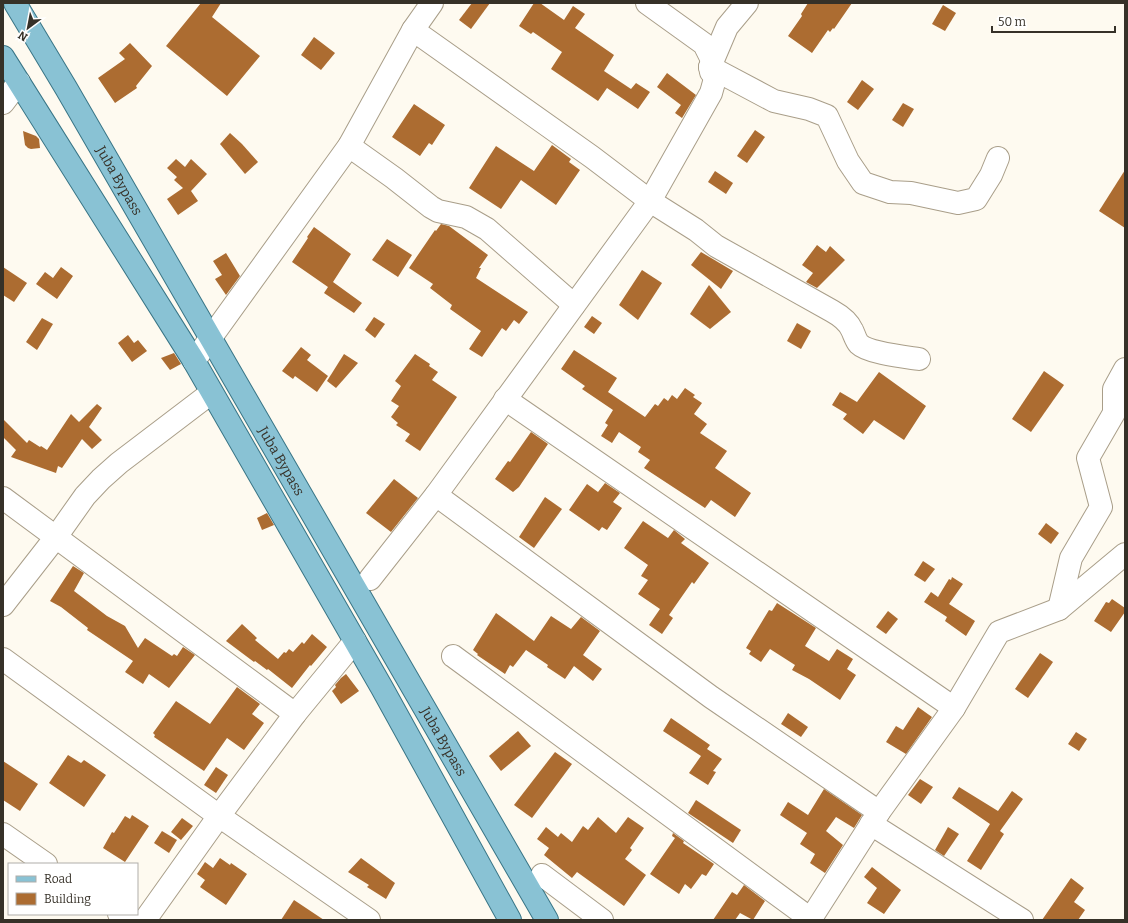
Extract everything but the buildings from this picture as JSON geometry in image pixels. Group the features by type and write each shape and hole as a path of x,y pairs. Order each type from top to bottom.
{"main road":[{"name":"Juba Bypass","path":"15,3 94,136 546,920"},
{"name":"Juba Bypass","path":"3,57 194,362 355,641 510,920"}],"street":[{"path":"194,362 349,146 413,30 432,3"},
{"path":"370,580 436,495 650,201 711,93 716,75 711,58 704,44 647,3"},
{"path":"711,93 710,67 727,27 747,3"},
{"path":"413,30 586,152 650,201 696,230 716,246 846,320 852,328 858,344 866,348 919,359"},
{"path":"710,67 774,101 809,109 827,116 848,161 863,183 890,192 911,192 958,203 976,199 991,175 998,158"},
{"path":"3,103 19,82"},
{"path":"349,146 431,207 438,211 466,217 487,229 574,305"},
{"path":"1059,609 1072,558 1100,507 1088,458 1114,413 1114,389 1125,369"},
{"path":"3,605 86,496 101,479 119,463 211,392"},
{"path":"505,399 954,708"},
{"path":"436,495 875,818 1022,920"},
{"path":"3,498 295,714"},
{"path":"453,656 676,818 811,920 875,818 954,708 999,632 1059,609 1125,554"},
{"path":"145,920 219,816 295,714 355,641"},
{"path":"3,659 219,816 369,920"},
{"path":"3,834 45,863"},
{"path":"542,875 602,920"}]}
